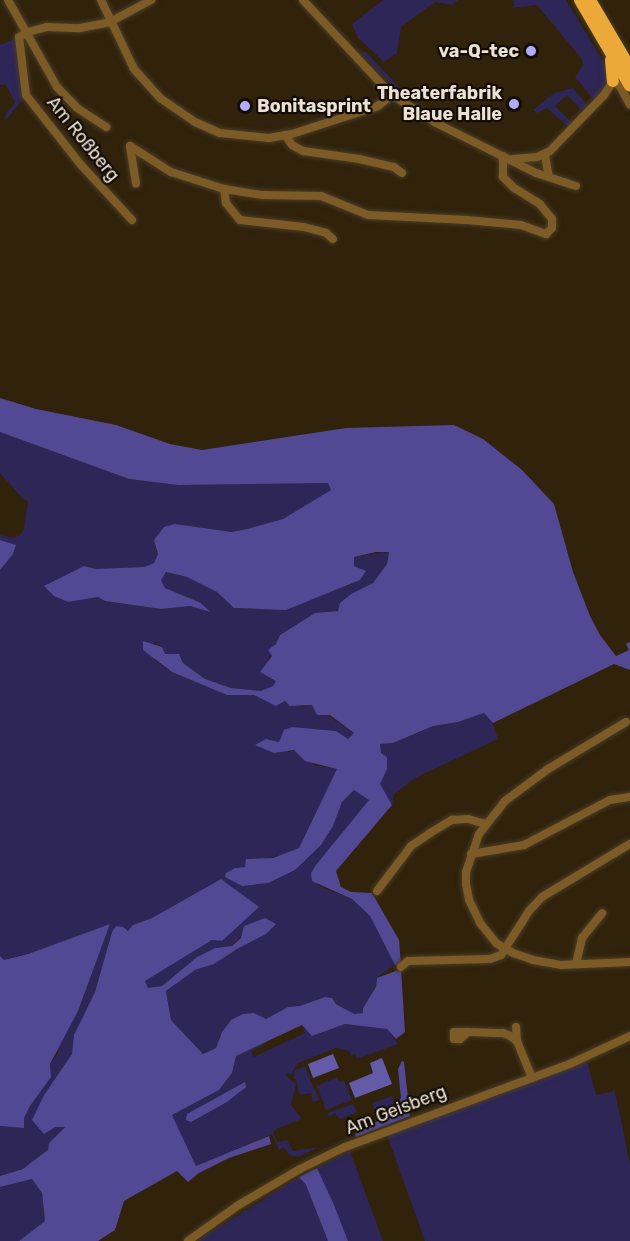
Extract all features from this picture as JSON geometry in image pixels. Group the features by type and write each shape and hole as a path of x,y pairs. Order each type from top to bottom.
{"highway":[{"path":"579,0 594,24 617,46 630,68"},
{"path":"590,0 630,86"},
{"path":"606,34 601,44 613,67 613,81"}],"street":[{"path":"8,0 57,87 77,108 106,127"},
{"path":"101,0 134,69 160,98 195,122 220,133 247,137 285,135 378,106 392,95"},
{"path":"28,32 46,27 80,28 110,22 151,0"},
{"path":"303,0 392,95 436,123 549,177 576,186"},
{"name":"Am Roßberg","path":"28,32 20,37 26,95 81,165 132,220"},
{"path":"508,158 545,155 591,109 613,81 620,86 630,105"},
{"path":"285,135 292,146 303,151 359,159 394,167 402,173"},
{"path":"136,184 130,146 171,172 224,189 263,195 321,196 368,215 520,225 546,234 552,228 552,219 540,204 514,188 503,177 508,158"},
{"path":"545,155 549,177"},
{"path":"224,189 226,203 240,220 304,227 326,233 333,239"},
{"path":"626,722 526,784 485,824 471,854 466,884 471,908 487,934 507,949 533,960 576,964 630,962"},
{"path":"471,854 524,845 610,800 630,797"},
{"path":"376,891 411,846 430,833 452,820 468,819 485,824"},
{"path":"401,967 408,961 490,959 501,955 507,949 529,911 542,897 630,844"},
{"path":"576,964 582,938 602,913"},
{"path":"516,1027 517,1041 532,1078"},
{"path":"468,1032 502,1034 517,1041"},
{"name":"Am Geisberg","path":"188,1241 246,1201 345,1147 532,1078 630,1036"}],"shaded area":[{"path":"383,0 458,0 452,5 435,2 401,27 397,53 384,62 358,38 352,24"},
{"path":"512,0 566,0 609,71 605,86 594,100 575,77 583,65 582,59 537,5 512,8 515,4"},
{"path":"19,37 26,95 7,119 4,117 15,102 6,85 0,85 0,45"},
{"path":"366,52 400,88 413,90 422,85 430,99 411,101 403,96 360,53"},
{"path":"573,88 588,106 583,111 567,95 555,106 571,122 567,126 547,108 537,113 533,110 554,93"},
{"path":"0,398 36,409 116,425 170,444 202,450 346,428 454,425 483,439 522,470 554,504 573,572 590,616 600,635 616,656 629,650 626,644 630,642 630,670 614,664 493,723 484,713 458,722 433,726 393,743 380,744 381,753 387,757 387,769 380,784 392,805 336,871 341,887 351,892 372,893 399,940 401,964 395,965 370,916 352,899 312,881 311,873 316,865 369,800 354,790 342,802 333,826 321,845 295,870 268,883 242,886 225,877 226,873 235,868 245,867 246,859 273,858 299,848 337,769 305,761 294,750 274,753 255,745 266,739 279,742 284,730 292,727 336,731 348,739 354,733 330,715 317,715 312,705 290,706 285,701 276,706 254,695 227,695 172,672 143,650 143,641 162,647 165,654 179,654 183,663 205,679 231,688 261,691 273,686 276,681 260,672 272,656 268,650 276,644 280,635 315,613 338,611 340,603 351,594 373,583 387,564 389,552 376,552 354,557 354,566 366,571 360,580 286,610 234,608 217,592 187,577 166,572 161,580 165,588 199,602 211,612 190,606 161,609 105,601 98,597 68,602 54,596 44,586 84,566 96,569 144,567 154,563 158,554 154,540 164,527 175,524 232,532 247,529 283,519 331,490 328,483 178,485 129,479 0,432"},
{"path":"0,432 129,479 178,485 328,483 332,490 283,519 247,529 232,532 175,524 156,548 158,554 154,563 144,567 96,569 84,566 45,587 54,596 67,602 98,597 105,601 161,609 190,606 209,611 199,602 165,588 160,580 166,572 187,577 217,592 234,608 257,609 310,599 352,584 354,557 389,552 387,564 373,583 351,594 338,611 315,613 280,635 266,665 276,681 273,686 261,691 249,690 231,688 205,679 183,663 179,654 165,654 162,647 154,642 154,660 172,672 227,695 254,695 276,705 285,701 303,707 312,705 354,733 348,740 336,731 311,729 280,738 280,742 266,739 289,752 294,750 314,765 338,769 299,848 293,852 264,859 226,873 312,852 321,845 333,826 342,802 354,790 370,799 311,873 319,886 352,899 370,916 395,965 377,978 376,987 363,1008 363,1013 354,1015 332,998 325,997 300,1006 288,1007 266,1019 254,1013 231,1020 222,1032 216,1048 203,1054 171,1020 166,991 195,970 214,964 266,934 275,924 243,934 232,946 215,948 197,957 162,986 153,989 148,988 144,981 212,940 222,941 233,929 234,889 221,879 152,918 133,925 128,931 112,932 95,992 82,1019 72,1054 44,1095 55,1127 65,1126 49,1143 48,1150 23,1169 0,1176 0,1126 24,1128 24,1118 42,1088 51,1069 50,1064 58,1053 58,1045 78,1011 110,924 28,954 4,960 0,956 0,570 13,554 16,546 0,540 0,535 13,538 20,535 24,529 28,501 23,499 0,473"},
{"path":"0,540 16,545 13,554 0,570"},
{"path":"484,713 493,723 498,739 415,778 394,794 392,805 379,784 387,769 387,757 381,753 380,744 394,743 433,726 458,722"},
{"path":"221,879 259,907 222,941 212,940 145,981 148,988 162,986 197,957 215,948 232,946 241,938 244,926 265,918 276,924 266,934 214,964 195,970 166,991 171,1020 203,1054 216,1048 222,1032 231,1020 243,1014 254,1013 266,1019 288,1007 300,1006 325,997 332,998 336,1004 354,1014 363,1013 363,1008 376,987 377,978 401,969 405,1032 396,1039 387,1029 345,1024 312,1036 302,1025 236,1056 232,1073 219,1090 172,1115 196,1166 269,1136 271,1144 229,1158 199,1173 188,1182 177,1171 124,1201 115,1230 98,1241 19,1241 45,1221 42,1193 32,1179 0,1187 0,1176 23,1169 48,1150 49,1143 65,1127 55,1127 44,1134 32,1120 44,1095 72,1054 74,1035 95,992 112,932 116,926 128,931 133,925 152,918"},
{"path":"110,924 78,1011 50,1064 51,1077 30,1106 24,1118 24,1128 0,1126 0,956 4,960 28,954"},
{"path":"345,1024 388,1029 398,1044 357,1059 355,1054 351,1056 349,1051 336,1048 298,1063 291,1075 287,1073 286,1076 296,1084 291,1105 302,1119 276,1129 273,1133 278,1142 287,1140 293,1151 319,1147 298,1157 289,1155 284,1147 279,1150 272,1134 196,1166 172,1115 219,1090 232,1073 236,1056 263,1043 264,1045 251,1051 254,1057 305,1033 302,1025 313,1036"},
{"path":"333,1054 339,1068 313,1078 308,1064"},
{"path":"382,1058 392,1084 355,1098 349,1083 373,1073 370,1063"},
{"path":"402,1061 404,1062 410,1116 356,1137 355,1134 390,1114 401,1098 398,1069"},
{"path":"587,1061 596,1095 615,1091 630,1165 630,1241 425,1241 387,1135"},
{"path":"305,1066 319,1100 313,1102 311,1093 301,1095 297,1081 293,1077 295,1070"},
{"path":"337,1077 339,1082 344,1080 352,1100 326,1110 317,1086"},
{"path":"245,1082 246,1087 227,1102 191,1122 186,1120 187,1114"},
{"path":"392,1096 395,1104 390,1114 380,1122 372,1103"},
{"path":"353,1104 357,1112 340,1119 335,1113 329,1117 327,1113"},
{"path":"350,1151 383,1241 348,1241 317,1168"},
{"path":"317,1168 348,1241 328,1241 306,1185 299,1177"},
{"path":"299,1177 306,1185 328,1241 197,1241"},
{"path":"32,1179 42,1193 45,1221 19,1241 0,1241 0,1187"}],"place":[{"name":"va-Q-tec","path":"531,51"},
{"name":"Theaterfabrik Blaue Halle","path":"514,104"},
{"name":"Bonitasprint","path":"245,106"}]}
